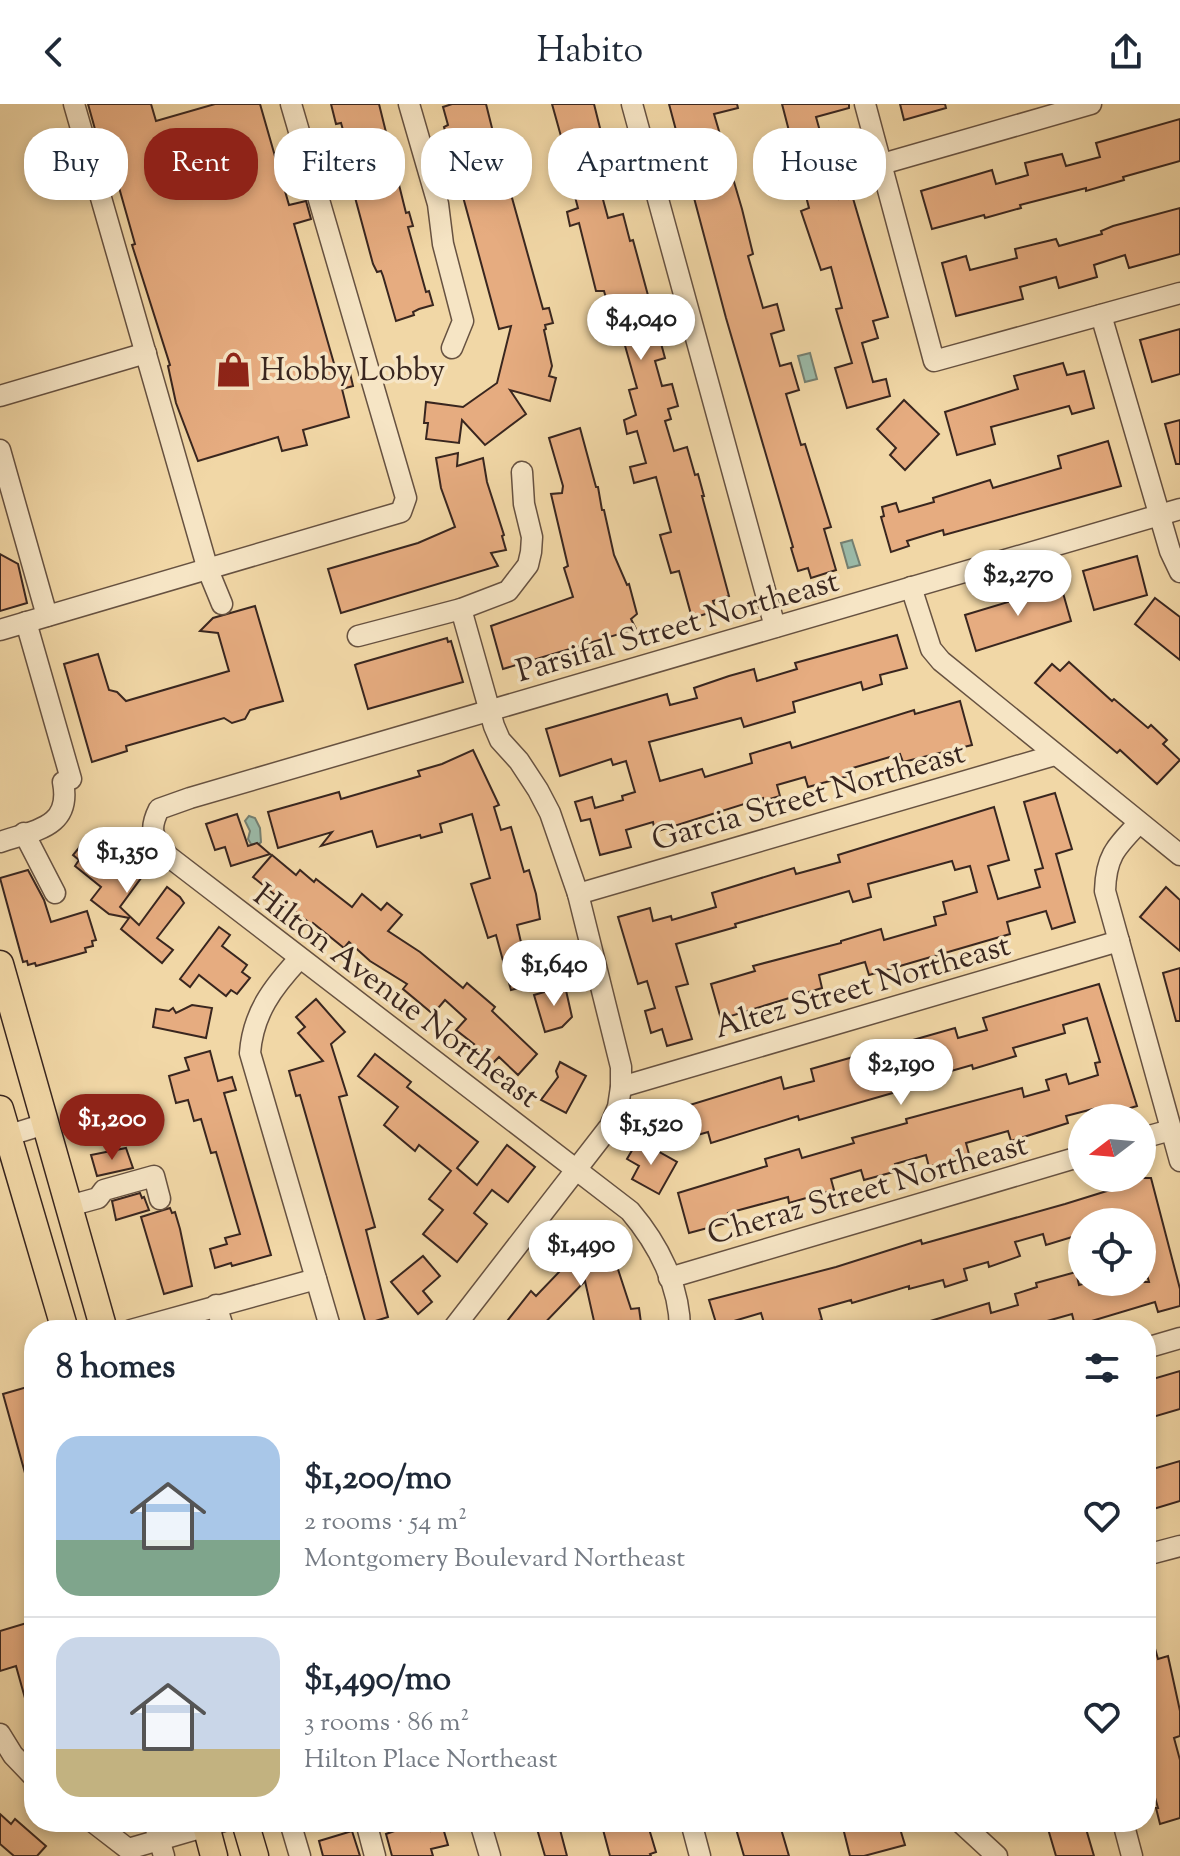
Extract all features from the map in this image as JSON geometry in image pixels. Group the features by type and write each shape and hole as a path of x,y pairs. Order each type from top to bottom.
{"main road":[{"path":"0,964 101,1320"},
{"path":"0,1109 4,1137 62,1320"},
{"path":"212,1832 214,1856"},
{"path":"248,1832 255,1856"}],"street":[{"path":"74,104 208,570 222,604"},
{"path":"0,630 401,512 406,498 291,104"},
{"path":"409,104 438,204 443,244 463,321 452,348"},
{"path":"632,104 775,627"},
{"path":"865,104 872,128"},
{"path":"886,163 1091,104"},
{"path":"886,179 934,361 1180,293"},
{"path":"1101,315 1170,512 1170,551 1180,572"},
{"path":"0,396 146,353"},
{"path":"0,450 47,616"},
{"path":"358,636 461,609 508,591 528,565 532,537 524,504 522,472"},
{"name":"Parsifal Street Northeast","path":"190,798 1170,512"},
{"path":"911,587 931,649 941,661 1180,855"},
{"path":"460,1320 610,1126 618,1107 621,1087 618,1050 578,894 550,813 519,761 500,740 461,609"},
{"path":"0,842 47,825 63,812 66,796 67,780 26,622"},
{"name":"Garcia Street Northeast","path":"578,894 1055,755"},
{"name":"Hilton Avenue Northeast","path":"190,798 159,809 152,824 155,839 168,856 630,1211 660,1253 678,1320"},
{"path":"1139,823 1112,852 1106,869 1105,891 1180,1161"},
{"path":"24,833 55,893"},
{"name":"Altez Street Northeast","path":"621,1087 1119,941"},
{"path":"299,959 262,1005 252,1032 250,1053 328,1320"},
{"path":"4,1137 45,1124"},
{"path":"1156,1134 1171,1130"},
{"name":"Cheraz Street Northeast","path":"669,1278 1068,1160"},
{"path":"69,1206 98,1198 104,1190 154,1176 160,1199"},
{"path":"165,1320 316,1279"},
{"path":"216,1305 221,1320"},
{"path":"1156,1345 1180,1338"},
{"path":"1156,1552 1180,1546"},
{"path":"0,1734 24,1767"},
{"path":"106,1832 128,1849 183,1832"},
{"path":"293,1832 300,1856"},
{"path":"369,1832 375,1856"},
{"path":"483,1832 490,1856"},
{"path":"694,1832 700,1856"},
{"path":"971,1832 997,1856"},
{"path":"1126,1832 1132,1856"}],"shaded area":[{"path":"810,353 817,379 805,382 798,356"},
{"path":"852,540 860,565 848,568 841,543"},
{"path":"249,816 255,818 260,828 261,842 257,846 248,839 250,831 245,821"}],"building":[{"path":"88,104 151,104 156,121 215,104 260,104 274,153 274,200 288,200 289,205 306,201 311,219 294,224 337,374 350,373 353,386 342,389 349,417 303,430 307,445 282,451 278,437 198,461 176,403 170,365 132,245 135,244 123,200 128,200 128,128 95,128"},
{"path":"331,104 379,104 385,128 342,128 341,123 336,124"},
{"path":"486,104 492,128 444,128 448,125 443,107"},
{"path":"552,104 594,104 600,128 559,128"},
{"path":"669,104 737,104 738,108 714,114 718,128 675,128"},
{"path":"782,104 849,104 849,108 816,117 819,128 788,128"},
{"path":"900,104 945,104 946,108 904,120"},
{"path":"1180,119 1180,161 1086,191 1086,188 1020,205 1021,208 985,218 984,215 932,229 921,191 992,170 996,184 1028,175 1025,163 1062,154 1066,166 1100,157 1096,143"},
{"path":"737,192 753,254 748,256 763,308 777,304 784,330 771,334 780,366 791,363 799,390 786,394 831,527 824,529 836,570 811,578 808,568 798,571 695,200 737,200"},
{"path":"356,200 403,200 413,226 408,227 426,292 429,291 433,305 396,321 381,271 377,272"},
{"path":"464,200 513,200 543,309 549,308 553,323 545,325 544,330 552,366 549,376 556,378 550,401 510,390 526,414 485,445 462,420 459,443 426,439 426,402 463,407 497,383 511,326 499,329"},
{"path":"576,200 603,200 608,218 623,214 630,241 633,240 665,358 655,361 662,386 672,384 678,406 668,409 671,419 665,421 674,451 687,447 695,475 698,474 729,596 713,601 716,611 692,618 679,571 671,573 660,535 671,532 656,477 634,483 630,467 646,463 637,431 627,434 624,420 636,415 629,390 637,388 622,335 617,337 604,291 596,291 579,223 570,226 567,212 578,208"},
{"path":"807,200 853,200 888,317 873,321 878,338 862,343 873,382 886,379 890,396 847,408 835,368 852,363 836,309 842,308 831,267 821,270 801,211 809,208"},
{"path":"1180,208 1180,254 1129,268 1125,255 1094,265 1097,277 1059,288 1056,277 1020,287 1023,299 956,316 942,263 966,256 970,270 1017,258 1015,249 1056,239 1059,246 1102,234 1101,231 1113,226"},
{"path":"1180,329 1180,374 1152,382 1140,340"},
{"path":"1063,363 1067,375 1084,371 1094,408 1072,414 1069,406 991,427 995,444 957,455 945,412 1018,389 1014,376"},
{"path":"904,400 939,434 905,470 890,455 896,448 877,429"},
{"path":"1180,420 1180,464 1176,464 1165,424"},
{"path":"580,428 614,555 629,584 637,614 631,619 636,629 503,669 491,626 573,597 564,568 568,566 551,494 562,493 563,486 549,438"},
{"path":"1108,441 1121,486 944,535 943,530 907,541 909,546 891,552 881,517 884,516 882,507 896,503 899,512 990,480 993,488 1061,468 1058,456"},
{"path":"458,453 457,466 483,458 487,482 504,535 506,550 491,553 498,566 341,613 328,569 418,543 455,527 441,488 436,458"},
{"path":"0,554 18,564 27,603 0,611"},
{"path":"1137,556 1147,595 1094,610 1083,571"},
{"path":"1061,586 1071,621 976,651 965,615"},
{"path":"1155,598 1180,617 1180,660 1135,624"},
{"path":"255,606 283,701 250,710 245,719 232,723 224,718 126,746 127,751 92,762 64,664 98,654 109,690 117,692 126,701 229,671 218,633 200,631 213,618"},
{"path":"897,635 907,668 880,675 882,684 863,690 861,682 793,702 795,712 744,727 741,718 649,742 660,781 702,769 705,777 752,763 750,754 790,742 792,748 914,710 915,714 960,701 972,745 903,762 900,754 846,770 848,776 808,787 805,777 777,785 780,796 763,801 763,798 655,832 653,822 626,830 631,847 600,855 590,819 581,821 575,802 592,797 595,808 623,800 622,796 635,792 626,761 613,765 611,759 560,776 546,729 667,694 670,705 697,698 694,688 729,676 754,669 757,681 797,669 795,663"},
{"path":"447,638 448,642 451,641 463,682 368,709 355,665"},
{"path":"1069,662 1112,701 1114,699 1148,728 1151,725 1167,740 1163,744 1180,760 1157,784 1120,750 1117,753 1035,683 1052,664 1060,671"},
{"path":"473,750 499,805 494,807 501,830 511,827 524,872 529,870 536,894 540,919 517,925 523,951 553,943 558,961 537,967 541,982 511,990 496,935 488,938 471,884 490,878 472,814 440,824 442,832 377,847 372,831 321,846 332,832 278,848 268,812 339,792 341,799 420,776 418,771"},
{"path":"1055,793 1072,849 1056,854 1075,922 1052,929 1046,911 1007,922 1010,934 869,975 865,962 819,975 822,988 721,1019 711,984 755,971 753,966 881,929 884,940 936,925 934,917 946,914 943,902 977,892 970,866 955,870 952,861 868,884 871,897 853,902 849,891 676,944 688,984 676,987 692,1039 667,1046 662,1029 651,1033 645,1011 655,1008 647,981 638,984 618,917 650,908 653,921 671,916 672,920 716,907 712,893 794,868 796,874 840,862 838,855 994,807 1009,860 988,866 998,899 1040,887 1035,870 1043,868 1024,802"},
{"path":"237,814 248,846 257,843 270,854 231,866 225,847 215,850 206,824"},
{"path":"98,838 124,858 127,855 144,874 120,907 139,925 167,887 184,903 157,938 173,950 162,963 121,929 129,918 109,914 91,900 101,887 75,866 79,860 73,855 86,839 93,845"},
{"path":"272,855 296,875 300,870 314,882 316,879 352,907 362,894 381,910 387,903 402,915 388,931 420,952 463,988 467,983 495,1007 492,1011 537,1054 518,1075 499,1057 490,1066 471,1047 474,1044 456,1030 466,1019 445,1000 433,1014 403,989 407,984 370,961 349,942 344,948 253,877"},
{"path":"28,870 44,900 51,922 87,911 96,940 92,941 93,946 85,948 86,952 36,966 35,963 28,965 27,961 23,962 0,878"},
{"path":"1166,887 1180,900 1180,951 1140,917"},
{"path":"219,927 230,935 222,946 247,965 242,972 250,978 237,994 231,990 226,996 199,975 190,987 180,979"},
{"path":"1180,968 1180,1021 1176,1021 1163,973"},
{"path":"1099,984 1136,1104 1068,1104 1068,1123 1011,1141 1008,1131 966,1143 969,1154 929,1167 926,1155 895,1164 897,1171 864,1180 861,1170 831,1179 834,1190 789,1203 788,1197 728,1213 730,1222 689,1233 678,1193 767,1166 765,1159 799,1149 802,1158 854,1143 852,1138 907,1123 906,1119 1022,1088 1024,1097 1049,1090 1046,1080 1066,1074 1069,1084 1098,1075 1095,1063 1100,1062 1087,1018 1063,1025 1065,1033 1013,1048 1016,1056 909,1083 910,1088 799,1120 798,1116 711,1143 708,1132 662,1145 654,1116 781,1077 784,1089 814,1081 811,1069 955,1028 958,1038 987,1030 983,1018"},
{"path":"565,986 572,1017 562,1027 545,1032 534,995"},
{"path":"316,999 345,1032 331,1044 347,1095 339,1097 375,1227 366,1230 388,1317 379,1320 365,1320 300,1095 296,1096 289,1071 323,1061 298,1033 305,1027 296,1017"},
{"path":"192,1005 212,1008 206,1038 153,1027 156,1009 169,1011 173,1008 176,1013"},
{"path":"210,1051 218,1081 232,1077 236,1090 224,1093 271,1255 215,1268 210,1249 227,1244 225,1238 240,1234 216,1152 211,1153 201,1119 194,1121 188,1100 176,1103 169,1076 189,1070 185,1058"},
{"path":"375,1054 411,1082 407,1087 478,1142 457,1168 477,1185 507,1145 535,1167 508,1202 492,1190 474,1213 487,1224 457,1262 423,1234 443,1210 429,1199 451,1171 419,1145 415,1151 384,1125 398,1107 358,1076"},
{"path":"560,1062 586,1076 566,1113 541,1100 558,1077 556,1071"},
{"path":"638,1140 677,1162 659,1194 632,1179 639,1166 627,1159"},
{"path":"126,1148 133,1168 97,1176 91,1155"},
{"path":"1104,1192 1155,1192 1180,1289 1180,1306 1158,1312 1155,1302 1095,1320 1074,1320 1072,1314 1051,1320 934,1320 989,1303 991,1313 1018,1305 1015,1294 1037,1287 1036,1283 1068,1274 1068,1296 1156,1296 1156,1208 1068,1208 1068,1238 1046,1245 1043,1234 1015,1242 1020,1256 989,1267 988,1262 964,1269 967,1280 945,1287 943,1280 909,1289 909,1286 852,1303 851,1300 819,1309 822,1320 763,1320 761,1313 737,1320 715,1320 709,1300 836,1267 921,1240 922,1244"},
{"path":"140,1193 149,1210 116,1220 112,1201"},
{"path":"170,1208 172,1213 175,1212 180,1229 192,1286 164,1294 141,1217"},
{"path":"596,1228 610,1245 631,1309 639,1308 641,1320 594,1320 585,1281 548,1320 508,1320 531,1291 536,1296 561,1270 558,1266 564,1260 554,1249 575,1230 583,1239"},
{"path":"423,1256 440,1276 423,1291 432,1302 418,1314 391,1282"},
{"path":"1180,1371 1180,1409 1156,1416 1156,1378"},
{"path":"24,1388 24,1469 3,1394"},
{"path":"1180,1461 1180,1501 1156,1508 1156,1468"},
{"path":"24,1624 24,1695 16,1666 0,1671 0,1631"},
{"path":"1156,1652 1158,1659 1168,1656 1180,1711 1180,1736 1174,1738 1180,1760 1180,1818 1160,1824"},
{"path":"0,1814 11,1824 15,1819 24,1827 24,1832 30,1832 46,1846 37,1856 14,1856 0,1844"},
{"path":"352,1832 360,1856 323,1856 319,1841"},
{"path":"444,1832 448,1845 431,1849 433,1856 392,1856 386,1834"},
{"path":"538,1832 561,1832 567,1856 545,1856"},
{"path":"604,1832 650,1832 656,1852 651,1856 610,1856"},
{"path":"737,1832 782,1832 789,1856 744,1856"},
{"path":"844,1832 901,1832 905,1845 864,1856 850,1856"},
{"path":"1049,1832 1087,1832 1094,1856 1056,1856"}],"place":[{"name":"Hobby Lobby","path":"234,369"}]}
